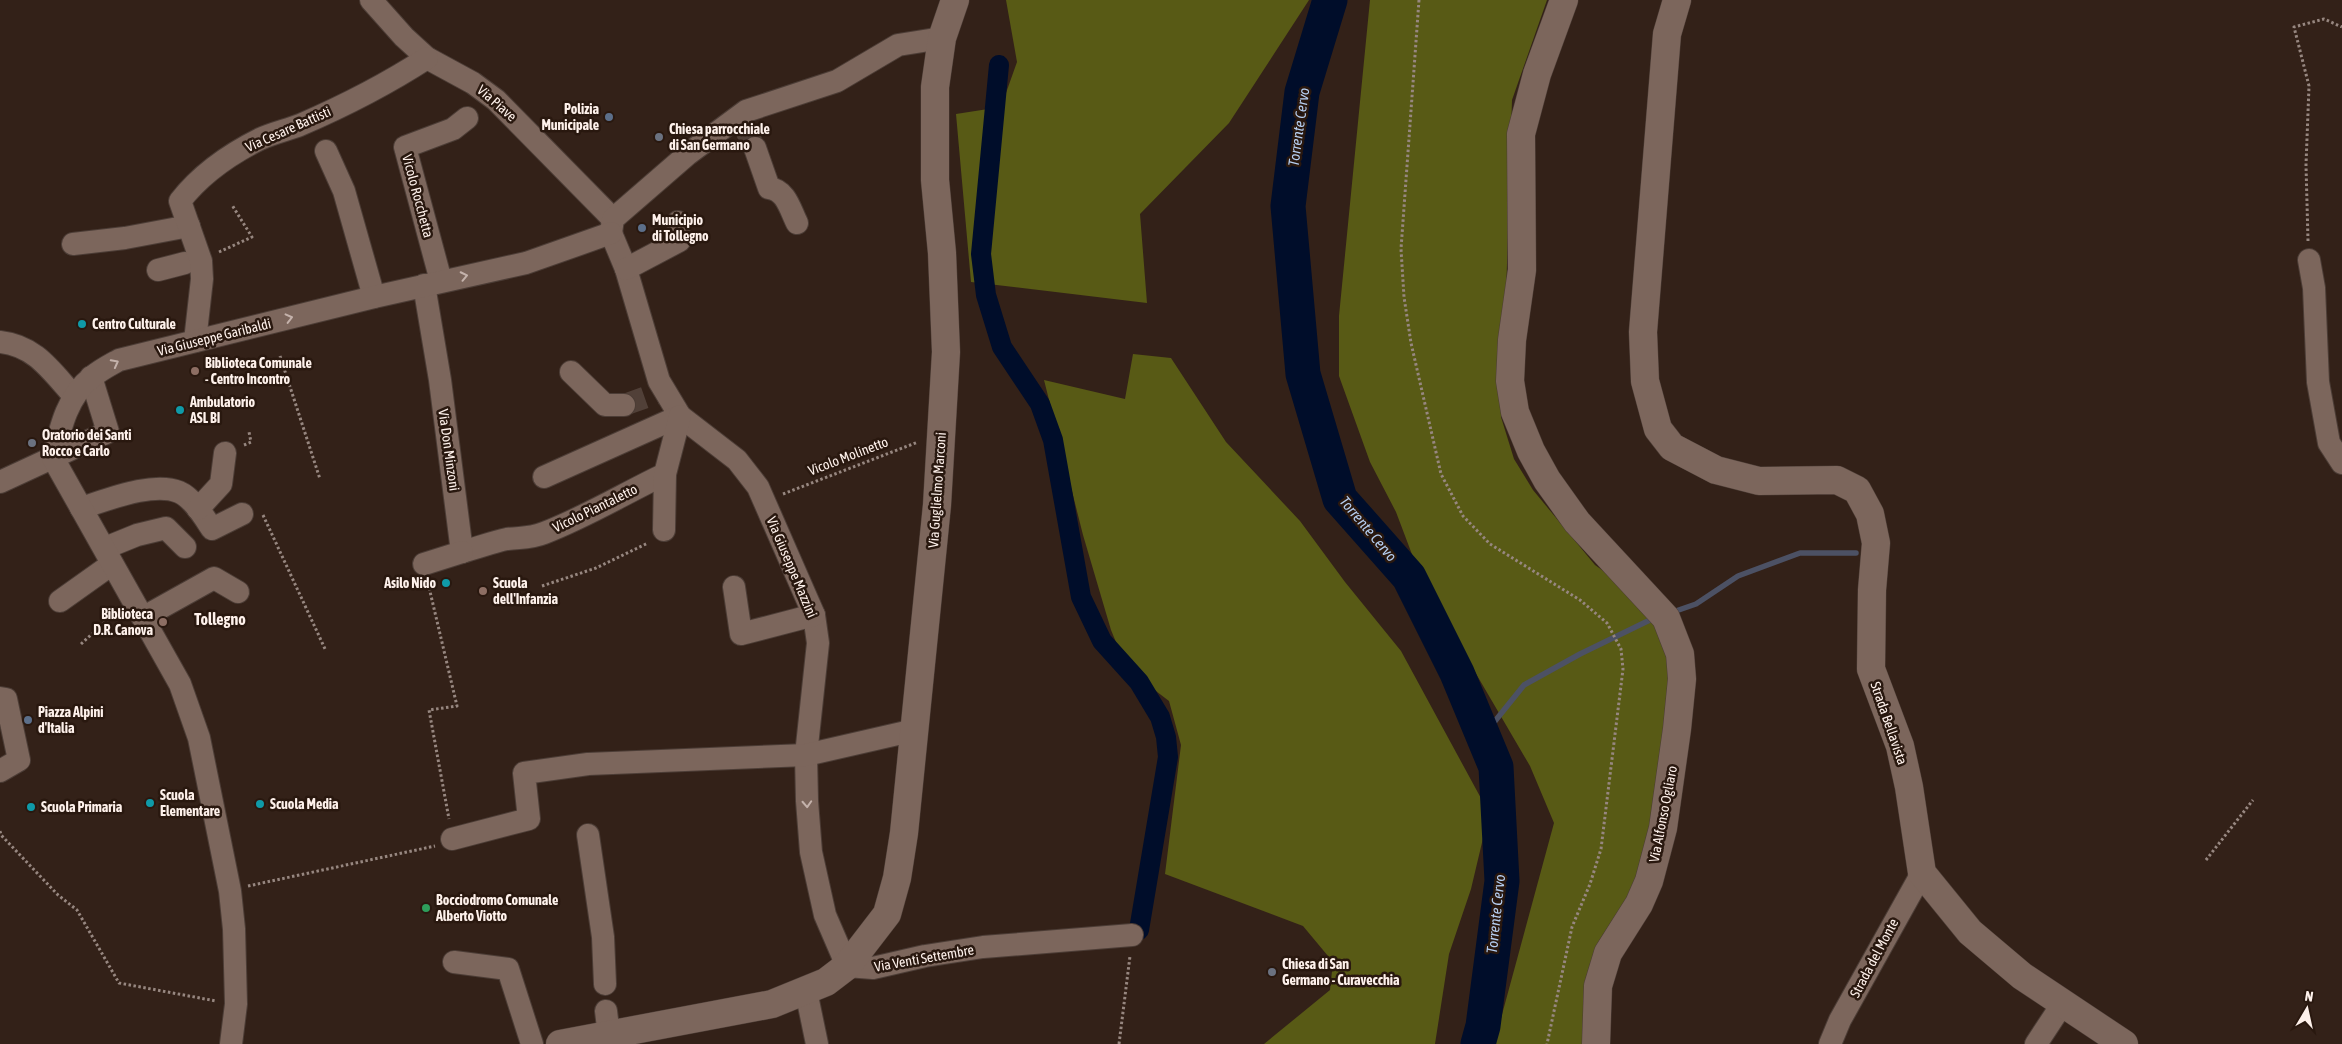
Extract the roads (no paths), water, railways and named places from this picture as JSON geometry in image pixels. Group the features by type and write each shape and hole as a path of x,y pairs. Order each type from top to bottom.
{"street":[{"name":"Via Piave","path":"371,0 404,37 427,58 473,83 496,100 612,226"},
{"name":"Via Guglielmo Marconi","path":"847,966 887,914 897,878 904,833 937,505 946,352 942,253 934,180 935,87 942,38 955,0"},
{"name":"Via Alfonso Ogliaro","path":"1564,0 1537,74 1522,134 1522,270 1512,340 1510,381 1515,412 1531,451 1547,480 1577,522 1666,618 1674,633 1680,654 1682,679 1676,738 1663,828 1649,881 1639,904 1608,953 1598,986 1596,1044"},
{"name":"Strada Bellavista","path":"1677,0 1667,34 1643,332 1645,381 1658,429 1672,447 1716,470 1759,481 1837,480 1856,490 1870,514 1876,543 1871,669 1900,746 1909,787 1922,873"},
{"name":"Via Giuseppe Garibaldi","path":"53,458 62,421 74,396 91,377 119,360 374,296 526,263 612,226 688,154 741,119 746,111 837,81 898,45 942,38"},
{"name":"Via Cesare Battisti","path":"196,341 202,279 194,262 189,226 180,201 192,185 212,169 261,138 298,125 346,103 402,74 427,58"},
{"name":"Vicolo Rocchetta","path":"432,283 405,148 453,129 467,118"},
{"path":"755,148 769,188 776,189 784,196 797,223"},
{"path":"326,151 344,191 374,296"},
{"path":"626,269 679,241 678,222"},
{"path":"73,244 126,238 189,226"},
{"name":"Via Giuseppe Mazzini","path":"612,226 661,392 680,416 737,460 758,487 814,615 818,643 806,755 811,852 825,915 847,966"},
{"path":"2309,260 2314,288 2318,382 2329,443 2342,463"},
{"path":"158,270 194,262"},
{"name":"Via Don Minzoni","path":"432,283 440,380 462,552"},
{"path":"0,342 16,344 29,349 74,396"},
{"path":"570,372 605,406 624,405"},
{"path":"0,482 108,432 91,377"},
{"path":"664,530 666,474 680,416"},
{"path":"544,477 680,416"},
{"path":"198,509 221,484 224,453"},
{"path":"53,458 133,597 180,684 199,738 230,891 234,929 236,1004 231,1044"},
{"name":"Vicolo Piantaletto","path":"462,552 508,539 523,539 543,534 586,515 626,492 666,474"},
{"path":"81,508 145,490 166,488 181,493 198,509 212,529 242,514"},
{"path":"60,601 109,556 136,535 166,528 185,547"},
{"path":"424,564 462,552"},
{"path":"144,617 214,578 238,592"},
{"path":"734,587 741,634 814,615"},
{"path":"0,698 6,699 19,760 0,771"},
{"path":"452,839 529,819 524,773 588,764 806,755 915,730"},
{"path":"588,835 603,937 605,984"},
{"path":"1922,873 1970,932 2022,976 2124,1044"},
{"name":"Strada del Monte","path":"1830,1044 1840,1020 1922,873"},
{"name":"Via Venti Settembre","path":"847,966 873,968 925,956 983,947 1132,935"},
{"path":"454,962 508,969 532,1044"},
{"path":"560,1044 609,1030 772,1004 826,982 847,966"},
{"path":"806,991 817,1044"},
{"path":"2036,1044 2063,1003"}],"waterway":[{"name":"Torrente Cervo","path":"1330,0 1302,92 1288,206 1303,374 1340,499 1409,577 1457,673 1496,767 1502,881 1483,1026 1478,1044"},
{"path":"999,65 981,254 986,295 1002,347 1040,404 1053,440 1081,597 1102,641 1139,682 1160,717 1166,737 1168,757 1139,930"},
{"path":"1670,613 1696,604 1738,576 1800,553 1856,553"},
{"path":"1483,736 1524,685 1580,654 1654,618"}],"tunnel":[{"path":"742,123 755,148"},
{"path":"624,405 658,393"}],"place":[{"name":"Polizia Municipale","path":"609,117"},
{"name":"Chiesa parrocchiale di San Germano","path":"659,137"},
{"name":"Municipio di Tollegno","path":"642,228"},
{"name":"Centro Culturale","path":"82,324"},
{"name":"Biblioteca Comunale - Centro Incontro","path":"195,371"},
{"name":"Ambulatorio ASL BI","path":"180,410"},
{"name":"Oratorio dei Santi Rocco e Carlo","path":"32,443"},
{"name":"Asilo Nido","path":"446,583"},
{"name":"Scuola dell'Infanzia","path":"483,591"},
{"name":"Biblioteca D.R. Canova","path":"163,622"},
{"name":"Piazza Alpini d'Italia","path":"28,720"},
{"name":"Scuola Elementare","path":"150,803"},
{"name":"Scuola Media","path":"260,804"},
{"name":"Scuola Primaria","path":"31,807"},
{"name":"Bocciodromo Comunale Alberto Viotto","path":"426,908"},
{"name":"Chiesa di San Germano - Curavecchia","path":"1272,972"}],"district":[{"name":"Tollegno","path":"220,619"}]}
